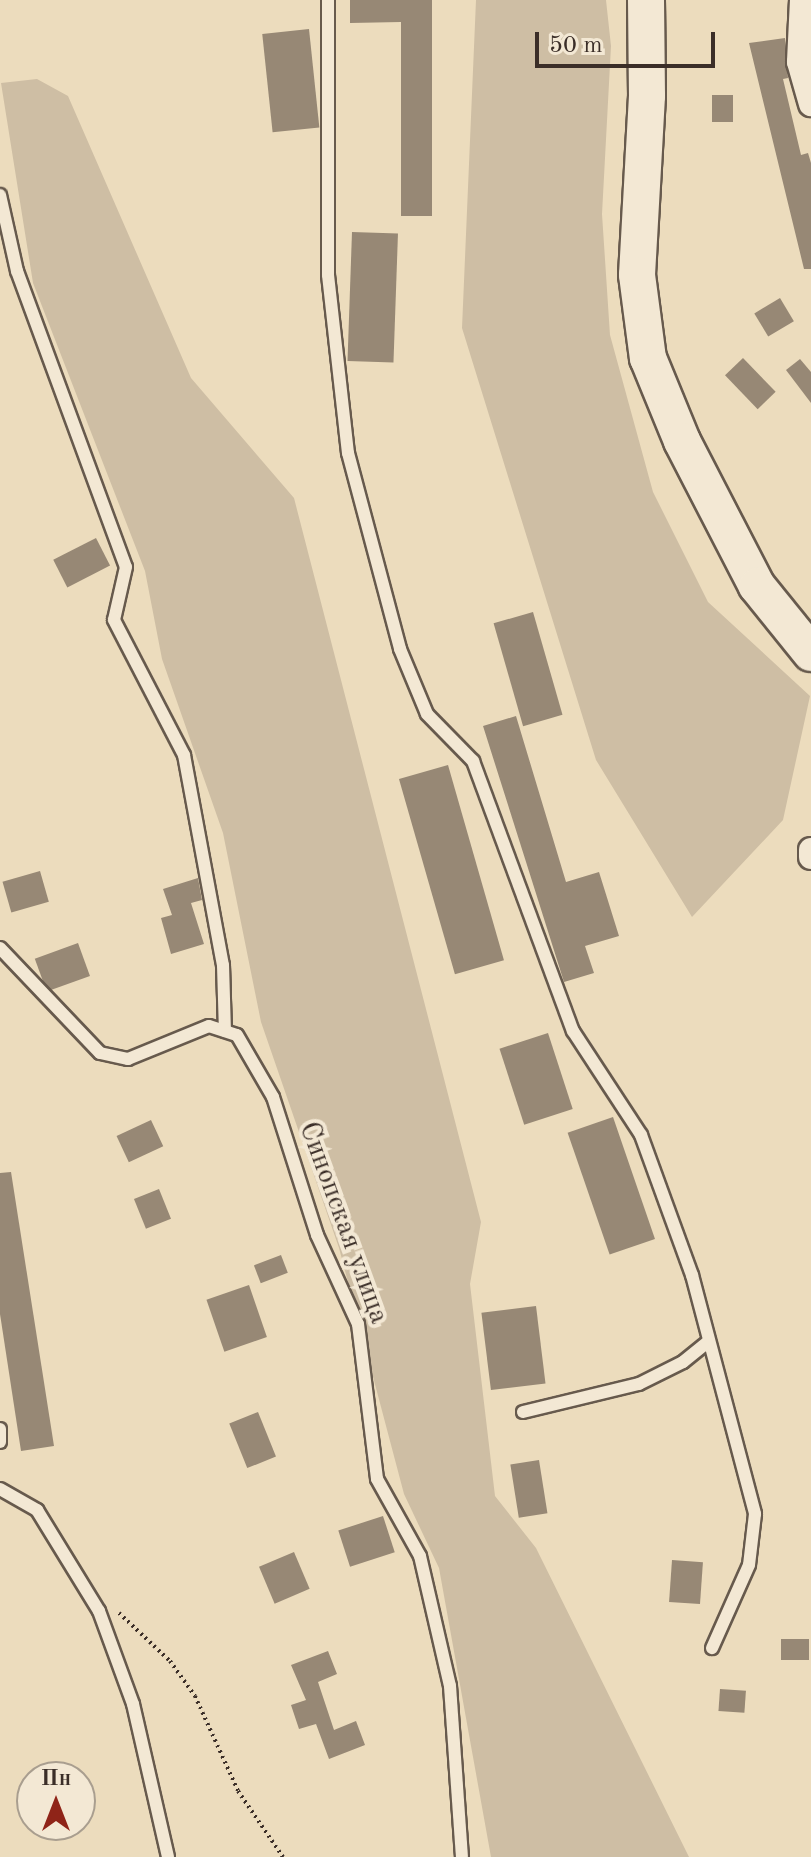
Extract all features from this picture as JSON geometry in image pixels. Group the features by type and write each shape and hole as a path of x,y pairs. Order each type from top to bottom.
{"main road":[{"path":"646,0 647,96 636,262 648,358 682,441 757,586 811,653"}],"street":[{"path":"802,0 799,62 811,104"},
{"path":"811,850 811,857"}],"lane":[{"path":"328,0 328,275 348,453 400,649 427,714 473,761 573,1031 641,1135 709,1341 755,1514 749,1565 712,1648"},
{"path":"0,195 17,271 126,567 114,620 184,755 223,965 225,1031 209,1026 128,1059 100,1053 0,948"},
{"name":"Синопская улица","path":"225,1031 237,1035 273,1097 317,1235 358,1324 377,1479 420,1556 450,1686 462,1857"},
{"path":"523,1412 639,1384 683,1362 709,1341"},
{"path":"0,1429 0,1442"},
{"path":"0,1489 37,1510 101,1617 133,1704 168,1857"}],"path":[{"path":"101,1617 116,1611 125,1616 170,1661 195,1696 238,1791 283,1857"}],"shaded area":[{"path":"476,0 606,0 611,46 602,214 610,335 653,492 708,602 810,696 783,820 692,917 596,760 462,328"},
{"path":"37,79 68,96 191,378 294,498 481,1222 470,1284 495,1496 536,1548 689,1857 491,1857 439,1568 404,1494 339,1248 261,1022 223,833 162,659 145,571 33,283 1,83"}],"building":[{"path":"350,0 432,0 432,216 401,216 401,22 350,23"},
{"path":"309,29 319,127 273,132 262,34"},
{"path":"785,38 788,78 783,79 801,155 808,153 811,163 811,269 804,269 749,43"},
{"path":"712,95 733,95 733,122 712,122"},
{"path":"352,232 398,234 393,363 347,361"},
{"path":"780,298 794,321 768,337 754,313"},
{"path":"743,358 776,392 758,409 725,375"},
{"path":"800,359 811,372 811,403 786,370"},
{"path":"96,538 110,566 67,587 53,560"},
{"path":"533,612 562,715 523,726 494,623"},
{"path":"516,716 566,882 599,872 619,936 585,946 594,973 564,982 483,726"},
{"path":"448,765 504,960 455,974 399,779"},
{"path":"40,871 49,902 11,913 3,882"},
{"path":"198,878 202,900 191,903 204,944 171,954 161,918 172,915 163,889"},
{"path":"78,943 90,976 47,992 35,959"},
{"path":"548,1033 573,1109 524,1125 499,1049"},
{"path":"613,1117 655,1239 610,1255 568,1133"},
{"path":"151,1120 163,1146 129,1162 117,1136"},
{"path":"11,1172 54,1446 21,1451 0,1314 0,1173"},
{"path":"159,1189 171,1219 146,1229 134,1199"},
{"path":"281,1255 288,1273 261,1283 254,1265"},
{"path":"249,1285 267,1337 224,1352 206,1300"},
{"path":"536,1306 546,1383 491,1390 481,1313"},
{"path":"258,1412 276,1457 247,1468 229,1424"},
{"path":"539,1460 547,1513 519,1518 510,1465"},
{"path":"383,1516 395,1552 350,1567 338,1531"},
{"path":"294,1552 310,1589 275,1604 259,1567"},
{"path":"672,1560 703,1562 700,1604 669,1602"},
{"path":"781,1639 809,1639 809,1660 781,1660"},
{"path":"328,1651 337,1674 318,1682 334,1730 356,1721 365,1745 329,1759 316,1724 299,1729 291,1705 306,1700 291,1665"},
{"path":"720,1689 746,1691 744,1713 718,1711"}]}
